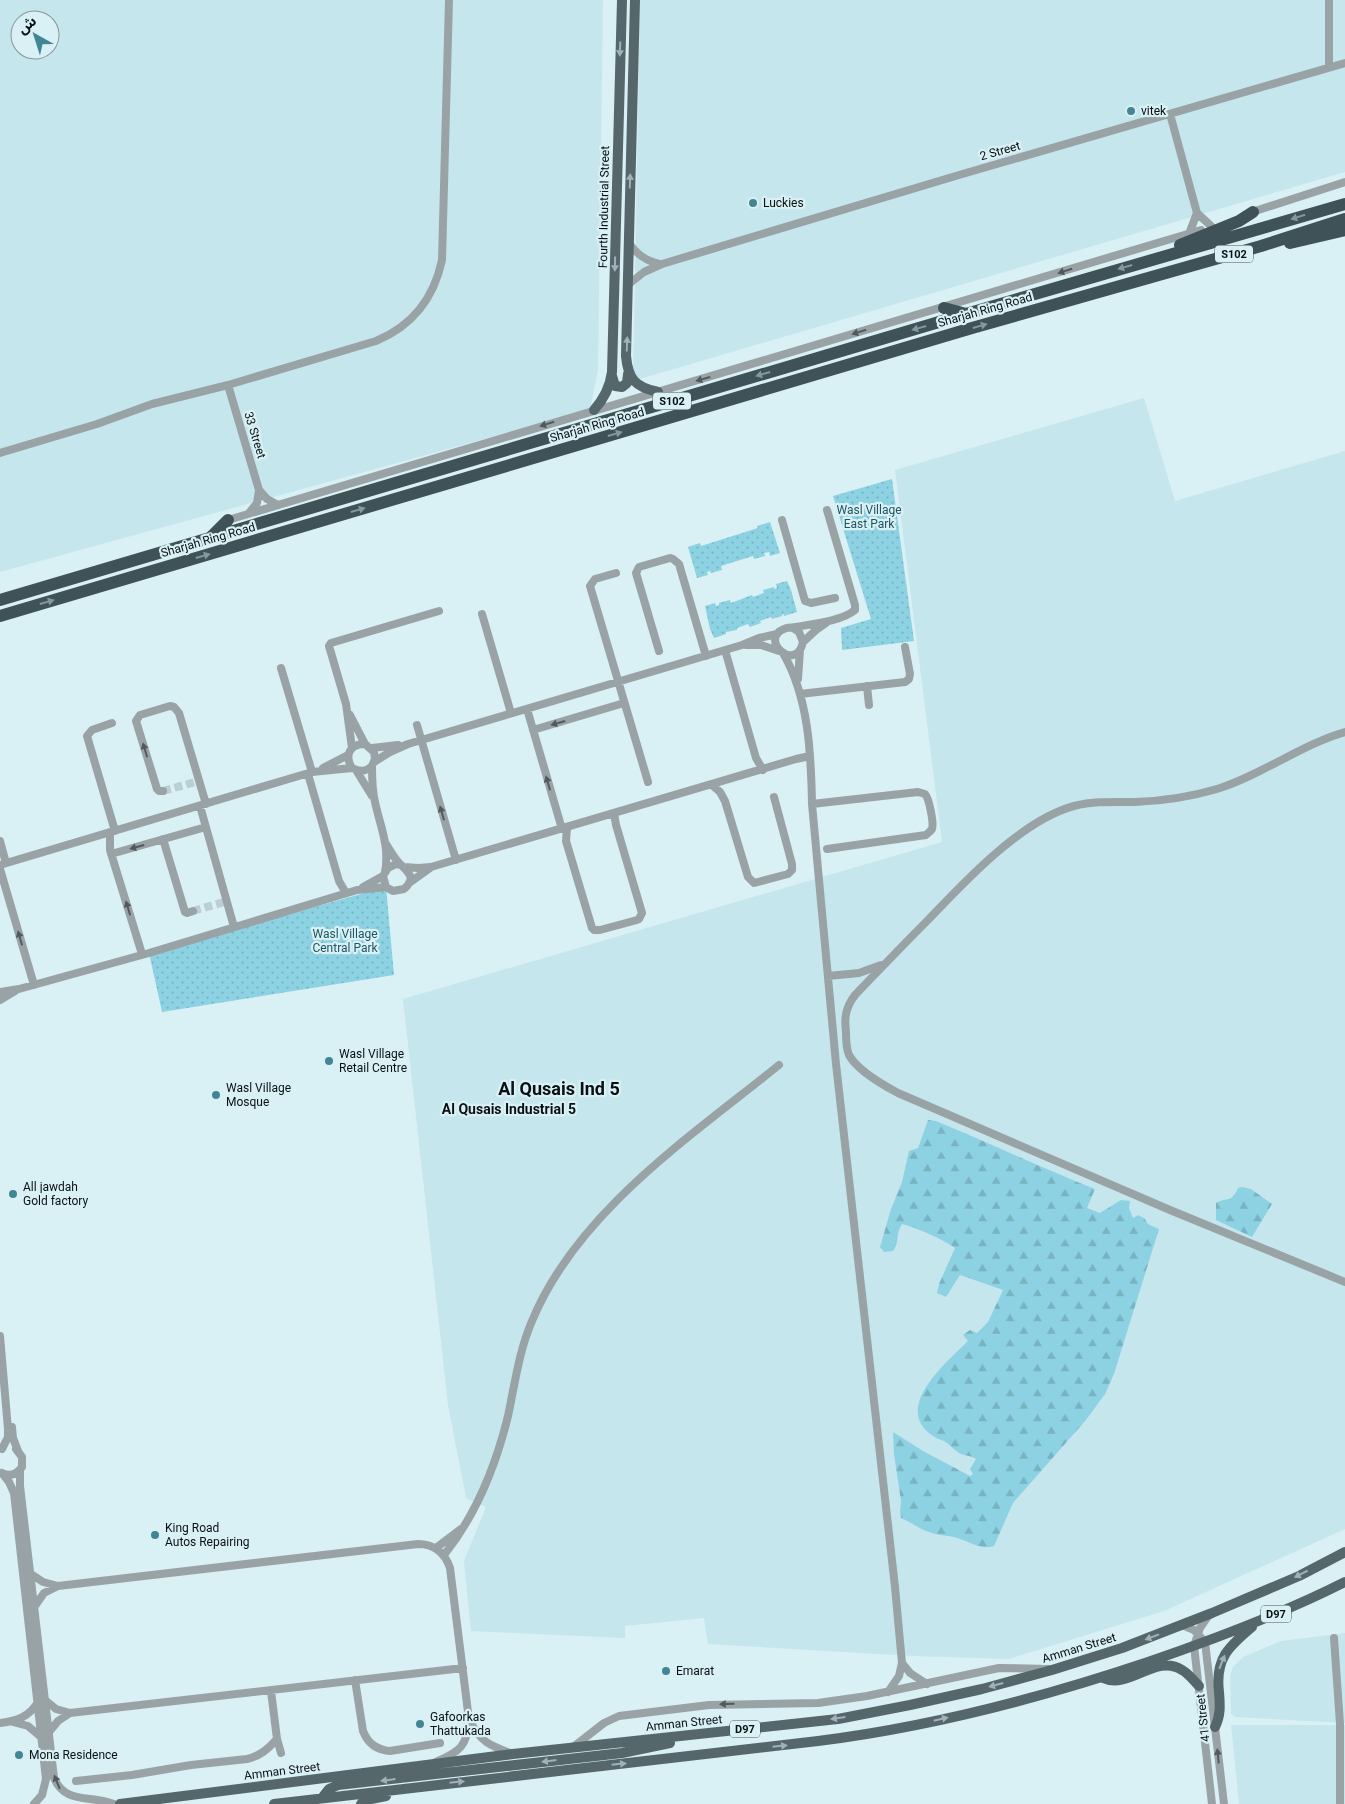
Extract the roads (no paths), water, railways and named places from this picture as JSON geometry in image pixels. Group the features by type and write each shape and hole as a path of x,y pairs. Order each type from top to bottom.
{"highway":[{"name":"Sharjah Ring Road","path":"0,600 1345,202"},
{"path":"1155,258 1186,242 1239,221 1253,212"},
{"name":"Sharjah Ring Road","path":"0,616 972,328 1260,246 1345,219"},
{"path":"1260,246 1296,242 1345,230"},
{"path":"944,308 966,314"},
{"path":"209,539 228,520"}],"main road":[{"name":"Fourth Industrial Street","path":"594,410 605,396 612,372 622,0"},
{"name":"Fourth Industrial Street","path":"628,374 626,356 636,0"},
{"path":"612,372 613,384 619,388 625,386 628,374 644,388 658,392"},
{"name":"Amman Street","path":"339,1790 428,1766 514,1754 838,1718 919,1703 1052,1670 1122,1648 1209,1615 1299,1576 1345,1552"},
{"name":"Amman Street","path":"120,1804 428,1785 865,1735 1016,1702 1102,1677 1205,1642 1261,1620 1345,1582"},
{"path":"1215,1727 1220,1714 1217,1679 1222,1660 1233,1643 1261,1620"},
{"path":"1102,1677 1107,1680 1118,1680 1162,1666 1170,1666 1182,1669 1199,1686"},
{"path":"274,1804 323,1801 329,1789 339,1790 622,1753 666,1744 700,1734"},
{"path":"361,1804 371,1799 410,1792 428,1785"}],"street":[{"path":"0,453 97,424 152,404 228,385 357,347 386,337 413,318 432,291 440,271 444,249 449,0"},
{"path":"1329,0 1329,67"},
{"name":"2 Street","path":"628,284 644,272 662,264 1345,63"},
{"path":"1170,114 1197,213 1190,234"},
{"path":"228,520 1190,234 1345,182"},
{"path":"1197,213 1212,226"},
{"path":"629,243 640,255 654,263 662,264"},
{"name":"33 Street","path":"228,385 259,490"},
{"path":"259,490 267,499 278,505"},
{"path":"249,514 257,503 259,490"},
{"path":"0,843 3,864 310,773 354,769 365,771 390,752 408,744 742,645 759,638 777,634 784,629 830,620 853,612 856,608 827,510"},
{"path":"782,520 805,601 811,603 835,598"},
{"path":"659,651 636,569 670,558 679,564 706,656"},
{"path":"616,573 595,579 590,586 648,782"},
{"path":"375,803 373,764 375,755 368,746 346,704 329,648 331,643 439,611"},
{"path":"482,614 511,714"},
{"path":"742,645 761,645 792,654 816,630 830,620"},
{"path":"793,628 801,635 799,690 810,759 812,804 836,1064 902,1663 899,1676 888,1692"},
{"path":"777,634 776,643 799,690"},
{"path":"799,690 867,686 907,681 910,674 905,647"},
{"path":"724,650 756,758 763,770"},
{"path":"281,668 339,881 346,893"},
{"path":"867,686 869,705"},
{"path":"533,730 624,703"},
{"path":"346,704 350,751 354,769 367,786 375,803 386,844 387,858 384,874 386,887"},
{"path":"163,791 156,789 137,725 137,718 143,714 166,707 174,707 179,713 189,744 206,827 225,902 234,927"},
{"path":"527,709 592,928 600,930 637,920 642,913 614,813"},
{"path":"112,723 92,730 87,736 112,832 109,844 111,854 142,954"},
{"path":"417,725 456,860"},
{"path":"1345,732 1217,789 1163,800 1088,803 1048,816 1024,831 976,872 855,995 845,1015 847,1047 850,1056 876,1079 910,1099 1345,1282"},
{"path":"310,773 350,751 356,745 408,744"},
{"path":"357,890 384,874 392,866 431,867 796,759 810,759"},
{"path":"712,784 725,801 748,877 754,884 788,874 793,867 774,797"},
{"path":"812,804 918,792 925,794 928,799 933,825 932,829 926,834 827,849"},
{"path":"111,854 206,827"},
{"path":"163,839 185,912 192,911"},
{"path":"386,844 409,872 409,883"},
{"path":"0,992 34,985 357,890 386,887 397,892 404,889 431,867"},
{"path":"0,869 34,985"},
{"path":"828,976 859,973 887,961"},
{"path":"0,1000 19,989"},
{"path":"444,1555 465,1526 483,1489 499,1447 508,1416 517,1366 526,1334 544,1296 565,1262 598,1220 637,1182 678,1146 778,1065"},
{"path":"0,1336 5,1378 8,1383 14,1438 23,1460 20,1470 20,1486 31,1574 41,1701 41,1738 46,1785 42,1795 34,1804"},
{"path":"1,1450 8,1433 3,1384 5,1378"},
{"path":"1,1450 9,1448 18,1451"},
{"path":"1,1472 12,1475 20,1470"},
{"path":"1,1472 9,1482 14,1493 41,1701 49,1732 54,1778 62,1792 71,1799 78,1801 103,1801 114,1804"},
{"path":"436,1548 465,1526"},
{"path":"34,1606 44,1593 58,1586 418,1544 436,1548 444,1555 449,1563 451,1572 469,1720 467,1736 462,1746 454,1753 428,1766"},
{"path":"31,1574 43,1582 58,1586"},
{"name":"41 Street","path":"1209,1615 1198,1632 1194,1646 1212,1804"},
{"path":"1182,1625 1198,1632"},
{"name":"41 Street","path":"1198,1632 1205,1642 1224,1804"},
{"path":"1334,1638 1340,1724 1340,1804"},
{"path":"902,1663 910,1674 927,1684"},
{"path":"41,1701 56,1709 70,1713 463,1668"},
{"path":"572,1748 604,1723 619,1716 710,1705 818,1703 888,1692 999,1668 1040,1668 1052,1670"},
{"path":"355,1680 363,1731 373,1746 384,1751 390,1751 440,1743"},
{"path":"271,1691 277,1739 281,1753"},
{"path":"0,1723 11,1722 25,1716 41,1701"},
{"path":"49,1732 58,1721 70,1713"},
{"path":"469,1720 477,1734 484,1741 514,1754"},
{"path":"11,1722 28,1726 41,1738"},
{"path":"76,1781 255,1757 265,1751 277,1739"}],"tunnel":[{"path":"163,791 195,782"},
{"path":"193,911 224,902"}],"place":[{"name":"vitek","path":"1131,111"},
{"name":"Luckies","path":"753,203"},
{"name":"Wasl Village Retail Centre","path":"329,1061"},
{"name":"Wasl Village Mosque","path":"216,1095"},
{"name":"All jawdah Gold factory","path":"13,1194"},
{"name":"King Road Autos Repairing","path":"155,1535"},
{"name":"Emarat","path":"666,1671"},
{"name":"Gafoorkas Thattukada","path":"420,1724"},
{"name":"Mona Residence","path":"19,1755"}],"district":[{"name":"Al Qusais Ind 5","path":"559,1088"},
{"name":"Al Qusais Industrial 5","path":"509,1109"}],"park label":[{"name":"Wasl Village East Park","path":"869,517"},
{"name":"Wasl Village Central Park","path":"345,941"}]}
